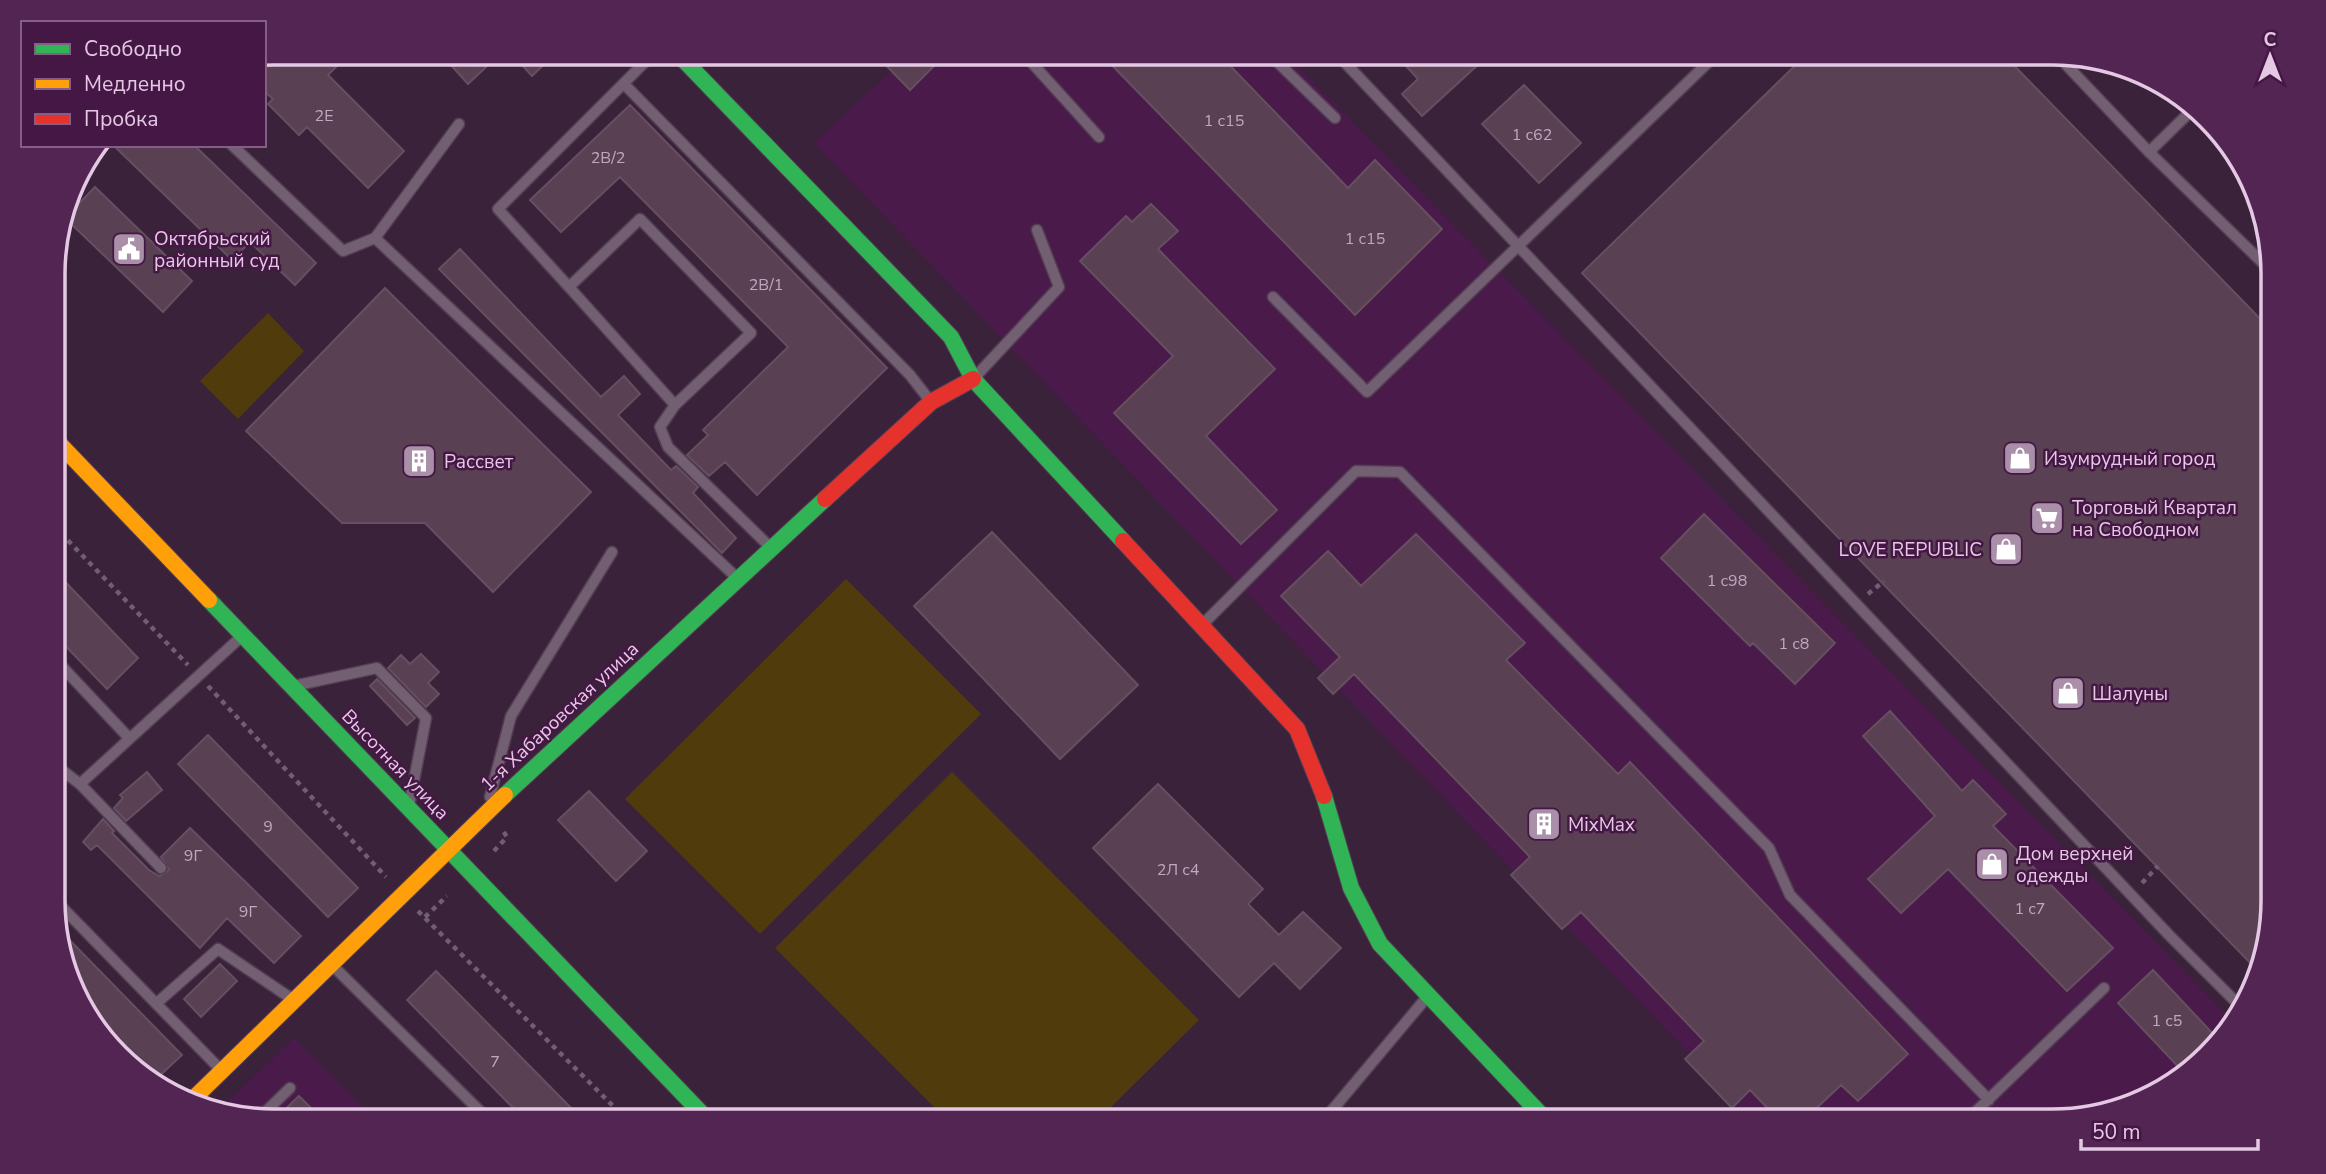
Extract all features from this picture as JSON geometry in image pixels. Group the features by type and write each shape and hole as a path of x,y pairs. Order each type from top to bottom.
{"street":[{"path":"689,65 951,337 973,379 1297,729 1321,787 1351,888 1380,944 1427,997 1535,1109"},
{"name":"1-я Хабаровская улица","path":"198,1094 485,813 738,578 931,402 973,379"},
{"name":"Высотная улица","path":"65,450 697,1109"}],"lane":[{"path":"643,65 498,209 675,405"},
{"path":"1034,65 1099,137"},
{"path":"1281,65 1335,118"},
{"path":"1347,65 2235,1001"},
{"path":"1273,297 1367,392 1706,65"},
{"path":"2067,66 2149,152 2260,260"},
{"path":"624,85 910,375 931,402"},
{"path":"2149,152 2187,115"},
{"path":"234,147 343,251 375,238 459,124"},
{"path":"569,287 640,219 751,333 675,405 660,427 668,447 772,549"},
{"path":"973,379 1059,287 1037,230"},
{"path":"375,238 738,578"},
{"path":"1200,627 1356,471 1400,472 1769,848 1790,895 1989,1100"},
{"path":"485,813 511,716 612,552"},
{"path":"80,784 243,635"},
{"path":"293,687 377,668 426,718 409,808"},
{"path":"65,670 130,738"},
{"path":"65,772 80,784 160,868"},
{"path":"66,910 222,1071"},
{"path":"158,1002 218,949 295,1000"},
{"path":"332,965 478,1109"},
{"path":"1979,1109 2104,988"},
{"path":"1333,1109 1427,997"},
{"path":"269,1109 290,1088"}],"path":[{"path":"65,537 199,676 387,878"},
{"path":"494,850 507,837 500,828"},
{"path":"2132,895 2158,866"},
{"path":"447,896 425,917 616,1109"}],"shaded area":[{"path":"898,65 1297,65 2226,1016 2190,1057 2168,1074 2145,1088 2093,1105 2066,1109 1742,1109 814,143"},
{"path":"268,313 304,351 238,419 200,381"},
{"path":"846,579 981,714 760,934 625,799"},
{"path":"952,772 1199,1020 1109,1109 936,1109 775,948"},
{"path":"294,1038 365,1109 274,1109 226,1103"}],"building":[{"path":"266,65 338,65 328,75 404,151 368,188 307,127 299,135 268,104 273,99 266,93"},
{"path":"451,65 488,65 468,84"},
{"path":"522,65 543,65 532,76"},
{"path":"886,65 935,65 910,90"},
{"path":"1112,65 1230,65 1348,188 1375,160 1442,229 1355,315"},
{"path":"1405,65 1478,65 1422,116 1402,94 1418,79"},
{"name":"Торговый Квартал на Свободном","path":"1796,65 2014,65 2261,320 2261,914 2251,964 1582,273"},
{"path":"1524,85 1581,143 1539,183 1482,124"},
{"path":"630,105 887,368 757,495 725,462 709,476 687,455 708,435 703,430 788,347 620,177 561,232 530,200"},
{"path":"115,147 196,147 316,263 295,285 250,242 232,260"},
{"name":"Октябрьский районный суд","path":"95,187 192,281 163,312 71,224 77,206"},
{"path":"1151,204 1178,231 1158,249 1275,369 1206,436 1277,510 1241,544 1114,413 1173,356 1080,261 1126,216 1132,222"},
{"path":"460,249 601,397 624,376 640,394 618,415 671,470 676,466 698,487 693,493 736,538 722,553 439,269"},
{"name":"Рассвет","path":"385,288 591,492 493,592 425,523 342,523 246,431"},
{"path":"1704,514 1835,643 1795,684 1753,643 1750,646 1661,558"},
{"path":"992,532 1138,685 1060,759 914,606"},
{"name":"MixMax","path":"1416,534 1525,643 1506,660 1618,774 1630,762 1908,1054 1858,1101 1841,1085 1816,1109 1768,1109 1750,1090 1732,1108 1685,1059 1704,1041 1581,912 1562,929 1511,875 1530,857 1354,674 1333,694 1318,678 1340,657 1281,596 1328,551 1361,586"},
{"path":"65,582 138,658 107,689 65,645"},
{"path":"421,654 439,672 428,683 439,694 426,707 388,668 401,655 410,664"},
{"path":"377,679 415,718 407,725 370,686"},
{"path":"1890,711 1962,791 1973,780 2006,814 1993,826 2113,948 2067,991 1948,869 1901,913 1868,879 1935,816 1863,736"},
{"path":"208,735 358,888 328,917 178,764"},
{"path":"147,772 162,790 126,821 114,808 123,798 120,795"},
{"path":"1158,784 1263,889 1248,904 1279,935 1303,912 1341,948 1300,989 1274,963 1239,997 1093,848"},
{"path":"589,791 647,851 616,881 558,820"},
{"path":"103,819 114,831 112,833 149,870 159,876 169,870 161,857 190,828 301,936 274,963 227,918 200,948 97,845 91,850 83,842"},
{"path":"69,940 182,1055 160,1075 126,1048 108,1028 93,1005 81,980"},
{"path":"220,964 237,981 201,1017 184,999"},
{"path":"2153,970 2213,1033 2178,1066 2118,1003"},
{"path":"436,971 572,1109 514,1109 407,1000"},
{"path":"299,1096 312,1109 285,1109"}],"traffic: fast":[{"path":"689,65 951,337 973,379 1123,541"},
{"path":"505,795 825,499"},
{"path":"209,600 697,1109"},
{"path":"1324,796 1351,888 1380,944 1536,1109"}],"traffic: slow":[{"path":"65,450 209,600"},
{"path":"198,1094 505,795"}],"traffic: jam":[{"path":"825,499 931,402 973,379"},
{"path":"1123,541 1297,729 1324,796"}],"place":[{"name":"Октябрьский районный суд","path":"129,249"},
{"name":"Изумрудный город","path":"2020,458"},
{"name":"Рассвет","path":"419,461"},
{"name":"Торговый Квартал на Свободном","path":"2047,518"},
{"name":"LOVE REPUBLIC","path":"2006,549"},
{"name":"Шалуны","path":"2068,693"},
{"name":"MixMax","path":"1544,824"},
{"name":"Дом верхней одежды","path":"1992,864"}]}
